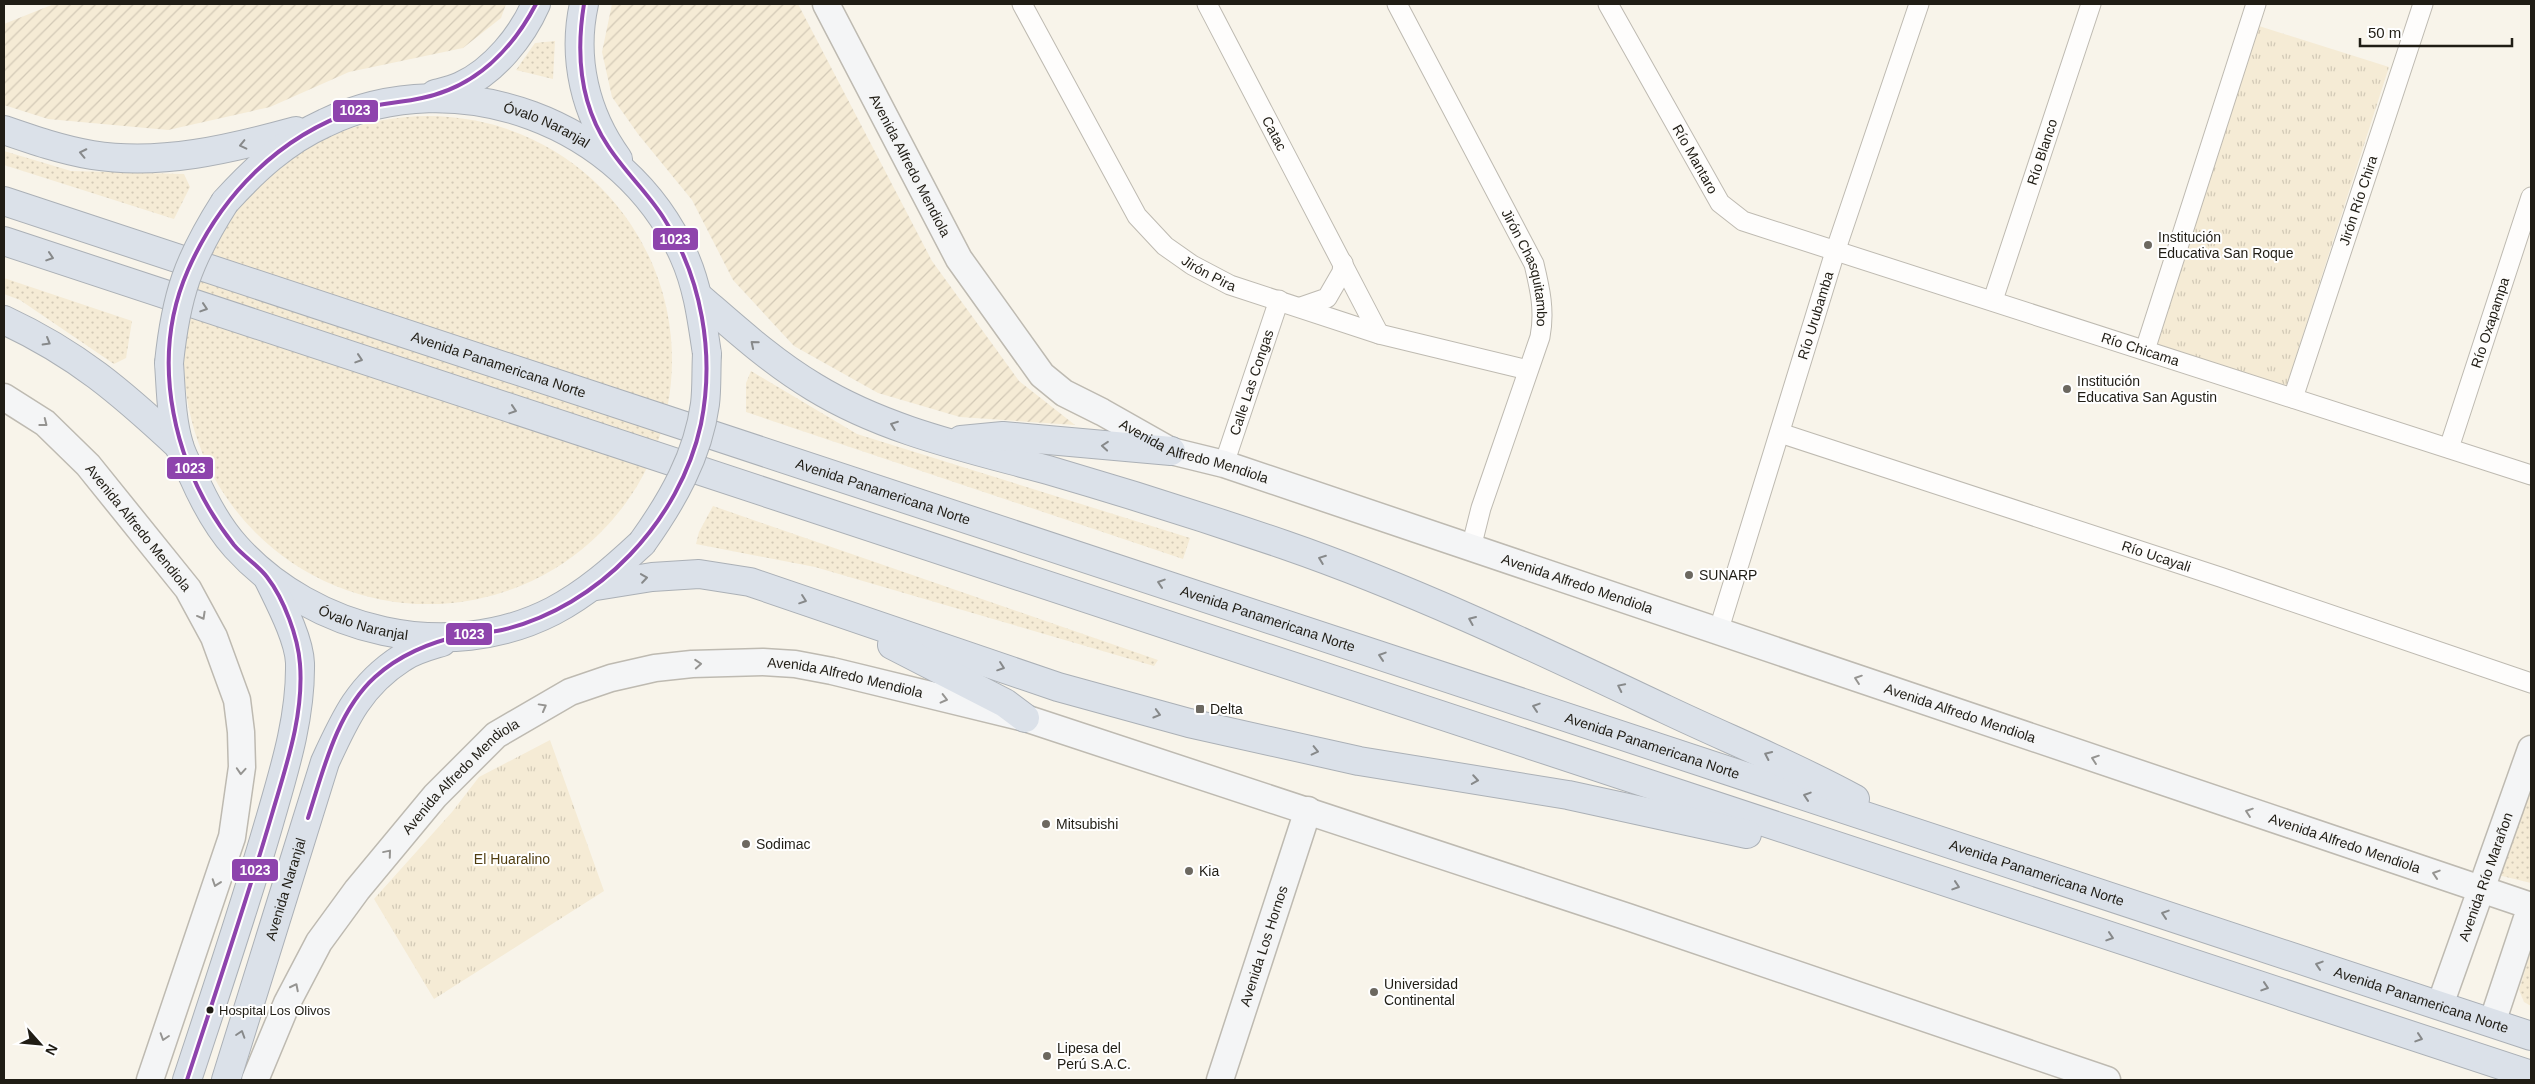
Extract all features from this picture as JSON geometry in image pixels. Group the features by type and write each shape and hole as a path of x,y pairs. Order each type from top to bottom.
{"highway":[{"path":"425,97 461,86 492,65 515,39 536,4"},
{"path":"584,4 579,24 580,66 587,101 607,143 635,182"},
{"name":"Óvalo Naranjal","path":"425,97 483,100 539,116 591,144 635,182 669,228 684,256 698,298 707,354 704,405 692,455 671,501 642,542 596,586 552,612 504,629 453,637 404,636 355,625 309,606 268,578 235,546 208,509 179,446 173,416 169,363 173,320 184,278 202,238 226,202 254,171 287,144 324,123 357,110 390,101 425,97"},
{"path":"4,130 43,144 92,155 146,159 171,158 247,144 324,123"},
{"name":"Avenida Panamericana Norte","path":"4,201 2531,1036"},
{"path":"4,241 2531,1075"},
{"path":"698,298 772,359 815,388 856,409 940,442 1102,486 1289,546 1404,592 1542,651 1664,709 1794,766 1903,828"},
{"path":"4,320 44,340 103,378 179,446"},
{"path":"940,442 1003,436 1171,451"},
{"path":"596,586 652,577 699,574 750,582 1058,687 1189,723 1359,761 1587,798 1910,871"},
{"path":"187,1080 255,870 289,751 296,713 300,662 288,621 268,578"},
{"path":"839,612 895,646 1005,703 1025,718"},
{"name":"Avenida Naranjal","path":"226,1080 325,762 344,722 369,683 404,656 453,637"}],"main road":[{"name":"Avenida Alfredo Mendiola","path":"826,4 959,259 1042,375 1064,393 1171,451 1224,464 1718,629 2278,822 2531,906"},
{"name":"Avenida Alfredo Mendiola","path":"4,397 45,423 88,465 188,589 214,637 237,700 242,732 242,767 232,836 150,1080"},
{"name":"Avenida Alfredo Mendiola","path":"255,1080 272,1035 319,942 357,890 435,796 496,735 570,692 611,678 655,668 726,662 795,664 1025,718 1308,810 2107,1080"},
{"name":"Avenida Río Marañon","path":"2440,1005 2531,749"},
{"name":"Avenida Los Hornos","path":"1220,1080 1308,810"},
{"path":"2492,1023 2531,906"}],"street":[{"name":"Jirón Pira","path":"1022,4 1137,216 1165,246 1192,265 1230,285 1379,334 1528,370"},
{"name":"Catac","path":"1207,4 1379,334"},
{"name":"Jirón Chasquitambo","path":"1397,4 1534,264 1544,315 1540,337 1481,508 1471,548"},
{"name":"Río Mantaro","path":"1608,4 1720,203 1743,221 1835,252"},
{"name":"Río Urubamba","path":"1718,629 1835,252 1919,4"},
{"name":"Río Blanco","path":"1992,300 2091,4"},
{"path":"2145,350 2256,4"},
{"name":"Jirón Río Chira","path":"2293,398 2423,4"},
{"name":"Río Oxapampa","path":"2448,448 2531,197"},
{"name":"Río Chicama","path":"1835,252 1992,300 2531,475"},
{"path":"1301,307 1327,298 1342,272 1343,263"},
{"name":"Calle Las Congas","path":"1224,464 1280,300"},
{"name":"Río Ucayali","path":"1780,433 2220,577 2531,682"}],"green space":[{"path":"54,4 506,4 501,18 463,48 349,72 270,107 168,130 48,119 4,105 4,24"},
{"path":"612,4 798,4 932,261 1019,381 1075,425 960,417 878,393 794,346 733,280 692,200 638,134 612,97 602,52"},
{"path":"2259,26 2389,67 2286,387 2156,346"},
{"path":"555,41 553,79 516,70 535,43"},
{"path":"428,116 476,120 521,134 564,157 601,187 631,224 654,267 668,312 672,360 668,408 654,453 631,496 601,533 564,563 521,586 476,600 428,604 380,600 335,586 292,563 255,533 225,496 202,453 188,408 184,360 188,312 202,267 225,224 255,187 292,157 335,134 380,120"},
{"path":"4,151 71,171 184,174 190,187 174,219 4,165"},
{"path":"4,278 132,321 126,358 114,364 20,300 4,294"},
{"path":"751,371 857,434 1190,538 1183,559 746,412 746,383"},
{"path":"713,506 1158,660 1154,666 815,567 696,544 699,532"},
{"name":"El Huaralino","path":"550,740 604,891 434,999 374,899 452,812 479,777"},
{"path":"2531,777 2531,883 2498,875"},
{"path":"2531,951 2531,1006 2524,1002 2519,990"}],"transit line":[{"name":"1023","path":"187,1080 283,777 297,721 301,683 299,653 289,619 279,596 263,573 234,545 213,515 196,483 183,449 174,413 169,377 170,341 176,305 188,270 217,217 235,193 278,152 302,135 329,121 357,110 441,93 475,76 490,64 516,37 536,4"},
{"name":"1023","path":"308,818 326,762 341,724 362,691 375,677 404,656 426,646 460,636 502,630 538,619 571,602 602,580 630,555 654,526 675,494 690,460 701,424 705,398 706,371 702,317 696,291 687,265 663,217 614,155 591,113 582,78 580,41 584,4"}],"place":[{"name":"Institución Educativa San Roque","path":"2148,245"},
{"name":"Institución Educativa San Agustin","path":"2067,389"},
{"name":"SUNARP","path":"1689,575"},
{"name":"Delta","path":"1200,709"},
{"name":"Mitsubishi","path":"1046,824"},
{"name":"Sodimac","path":"746,844"},
{"name":"Kia","path":"1189,871"},
{"name":"Universidad Continental","path":"1374,992"},
{"name":"Hospital Los Olivos","path":"210,1010"},
{"name":"Lipesa del Perú S.A.C.","path":"1047,1056"}]}
